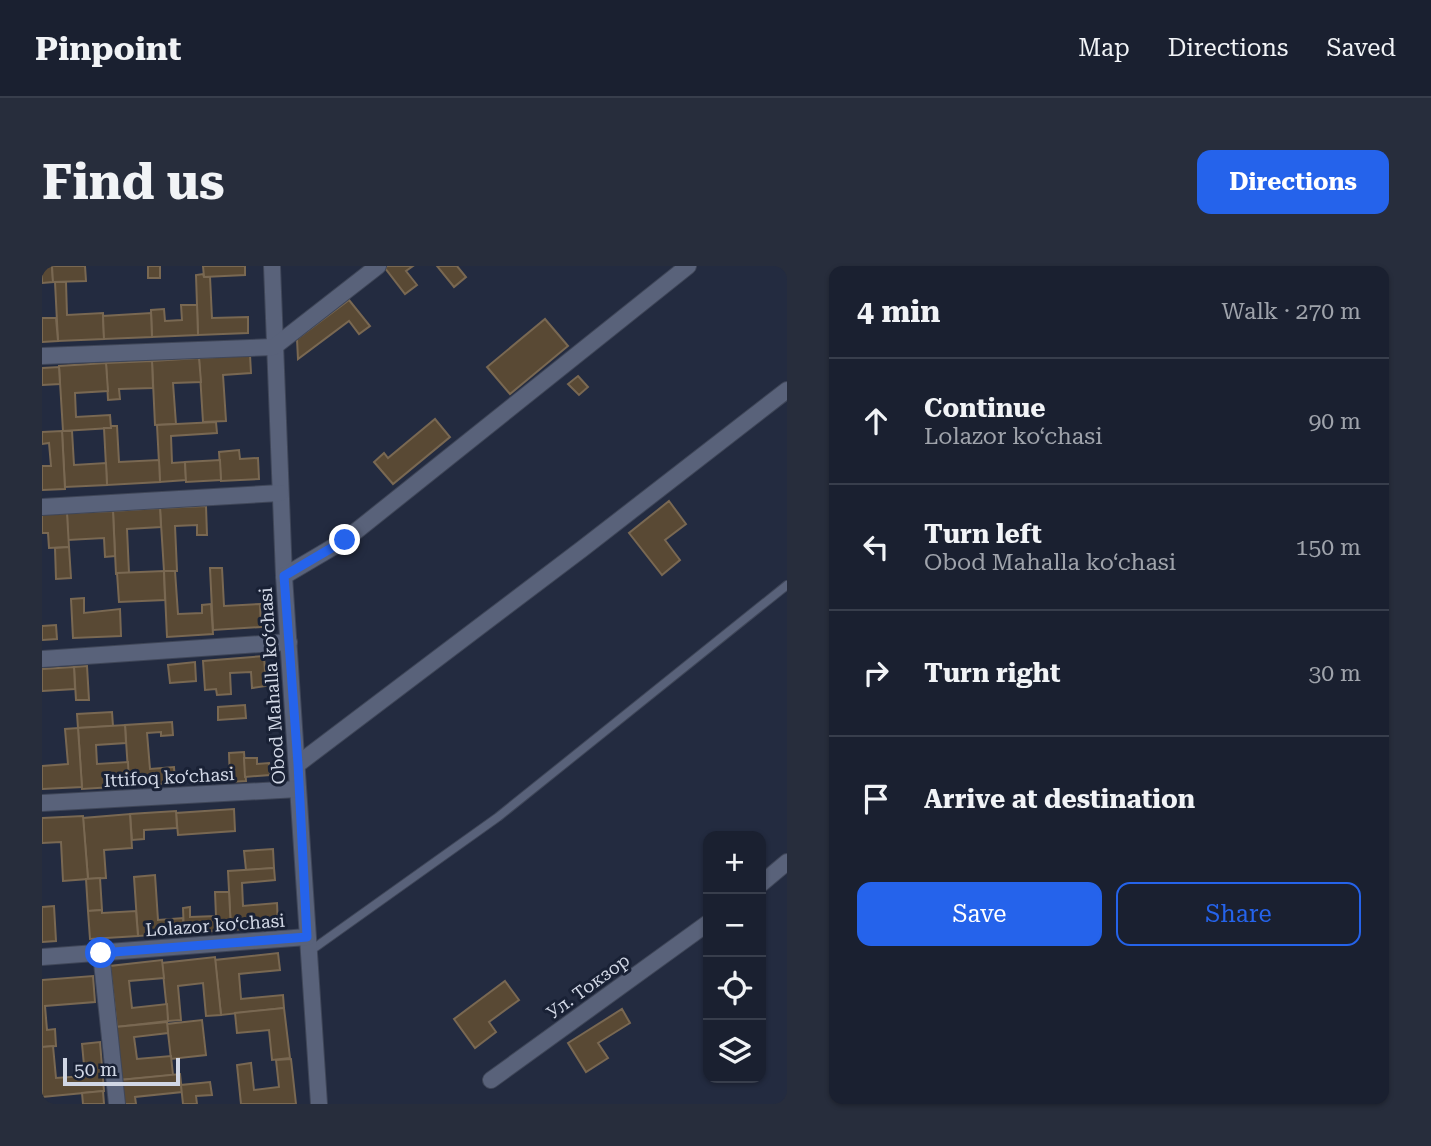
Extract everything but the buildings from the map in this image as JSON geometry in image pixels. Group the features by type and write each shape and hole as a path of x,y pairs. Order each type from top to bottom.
{"street":[{"name":"Obod Mahalla ko‘chasi","path":"272,266 284,576 318,1104"},
{"path":"42,356 274,347 378,266"},
{"path":"284,576 345,540 688,266"},
{"path":"298,764 787,390"},
{"path":"42,507 280,493"},
{"path":"42,659 289,642"},
{"name":"Ittifoq ko‘chasi","path":"42,803 298,789"},
{"path":"766,880 787,862"},
{"name":"Ул. Токзор","path":"491,1080 703,927"},
{"name":"Lolazor ko‘chasi","path":"42,957 307,945"},
{"path":"101,953 117,1104"}],"lane":[{"path":"307,945 498,817 787,584"}],"route":[{"path":"101,953 307,937 284,576 345,540"}]}
